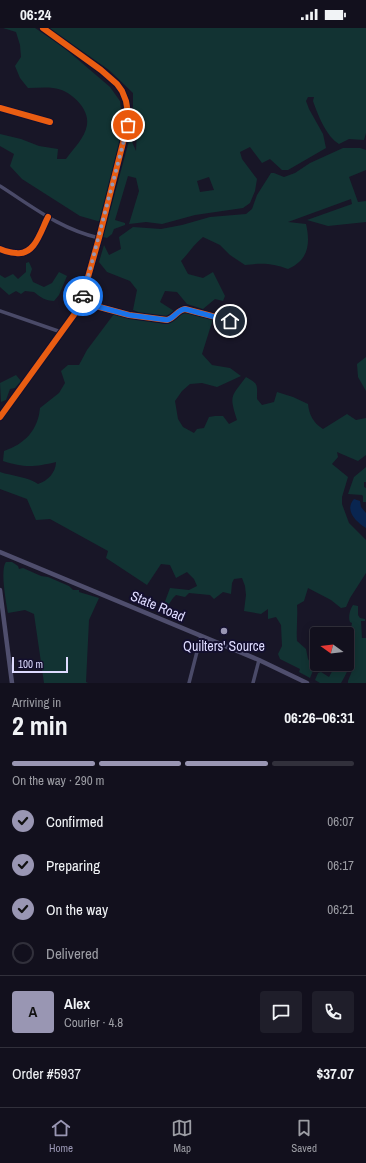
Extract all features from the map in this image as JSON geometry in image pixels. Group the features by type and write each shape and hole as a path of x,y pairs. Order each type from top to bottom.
{"street":[{"path":"0,417 62,332 81,302 126,132 129,113 122,91 112,79 43,28"},
{"path":"0,108 50,122"},
{"path":"0,186 71,230 99,238"},
{"path":"0,249 16,253 27,252 32,248 37,240 48,217"},
{"path":"81,302 140,317 167,320 180,310 185,309 230,321"},
{"path":"0,311 62,332"},
{"name":"State Road","path":"0,552 259,660 308,683"},
{"path":"0,590 12,683"},
{"path":"189,683 201,636"},
{"path":"253,683 259,660"}],"green space":[{"path":"3,28 35,28 62,46 110,87 120,101 121,110 124,116 122,131 101,222 80,216 22,179 10,166 14,154 0,146 0,134 21,139 39,146 58,149 57,159 66,159 84,134 87,119 82,106 77,100 65,92 53,88 28,88 20,78 15,66 21,57 20,45 16,32"},
{"path":"49,28 366,28 366,133 364,140 349,139 339,144 326,131 313,101 314,97 308,97 306,101 323,134 326,148 288,170 282,170 270,159 262,163 250,147 240,152 242,159 257,179 255,191 250,203 243,208 195,215 162,224 146,222 129,224 139,191 136,178 128,176 115,220 125,223 125,225 114,229 112,234 107,238 103,237 130,137 136,151 137,129 136,119 133,115 133,93 109,70","holes":["209,177 214,190 200,192 197,181"]},
{"path":"343,148 360,148 366,150 366,170 349,177 358,202 366,201 366,222 328,226 307,220 352,204 351,199 288,222 306,224 308,244 303,258 297,264 288,269 267,264 245,265 230,255 220,245 203,237 181,261 188,274 203,278 213,272 225,296 223,301 215,299 203,309 187,304 177,292 165,291 160,302 174,311 165,317 148,316 133,310 137,290 130,281 107,272 99,262 104,245 109,255 121,249 119,237 133,227 161,229 210,217 246,214 252,209 257,195 271,173 284,177 295,173 310,163"},
{"path":"29,262 32,269 30,275 33,282 44,287 52,283 59,272 67,276 59,295 54,301 43,298 34,292 25,291 21,294 16,291 9,295 0,287 0,275 5,278 13,274 18,279 26,272 26,263"},
{"path":"185,311 213,319 202,354 212,365 230,368 241,376 217,387 202,383 190,384 182,391 175,401 178,419 183,427 194,433 197,429 204,428 209,417 223,416 229,424 237,420 232,401 234,393 246,377 255,383 257,399 262,405 274,402 277,392 293,397 308,404 312,418 323,429 347,414 356,420 366,418 366,455 358,461 337,452 338,457 332,464 348,477 342,497 342,504 349,523 366,540 366,573 346,607 341,608 331,600 308,588 304,601 297,605 297,641 306,649 310,662 310,671 313,671 310,678 299,672 300,669 280,659 278,654 282,646 281,625 276,617 268,619 268,609 261,614 244,611 246,595 242,578 234,579 231,594 223,592 214,599 210,595 189,593 185,597 176,595 167,607 163,607 170,588 189,590 197,586 194,579 187,572 176,578 170,565 161,564 147,585 106,558 108,551 50,519 36,520 27,499 0,489 0,472 25,478 38,484 45,481 53,473 56,462 36,466 17,465 3,461 4,451 18,444 29,435 39,416 40,408 59,393 65,383 61,371 68,365 79,365 87,350 114,314 165,324 174,320"},
{"path":"366,357 366,391 358,377 357,364"},
{"path":"16,375 21,381 15,388 10,389 6,400 1,402 0,383"},
{"path":"366,467 366,482 364,482 364,487 366,488 366,502 363,502 362,495 348,494 354,477"},
{"path":"6,562 12,562 18,566 19,569 23,568 41,576 48,577 69,586 73,590 79,590 79,592 99,598 89,620 86,682 88,683 44,683 34,614 25,610 8,613 3,578 4,566"},
{"path":"353,605 358,606 358,615 360,618 365,619 365,621 361,621 362,638 366,638 366,683 348,683 352,671 354,671 354,627 351,627 352,623 350,622 349,618"},
{"path":"332,671 347,671 341,683 320,683 315,680 318,673 321,672 329,677"}],"water":[{"path":"354,499 360,501 361,507 366,513 366,528 352,515 350,507"}],"cycle path":[{"path":"0,417 76,312 81,302 129,119 126,101 117,84 101,70 43,28"},
{"path":"0,108 50,122"},
{"path":"0,249 14,253 23,253 28,250 33,246 40,235 48,217"},
{"path":"81,302 129,315 167,320 185,309 231,321"}],"way so far":[{"path":"83,296 128,125"}],"place":[{"name":"Quilters' Source","path":"224,631"}],"route":[{"path":"83,296 81,302 140,317 167,320 180,310 188,309 230,321"}]}
